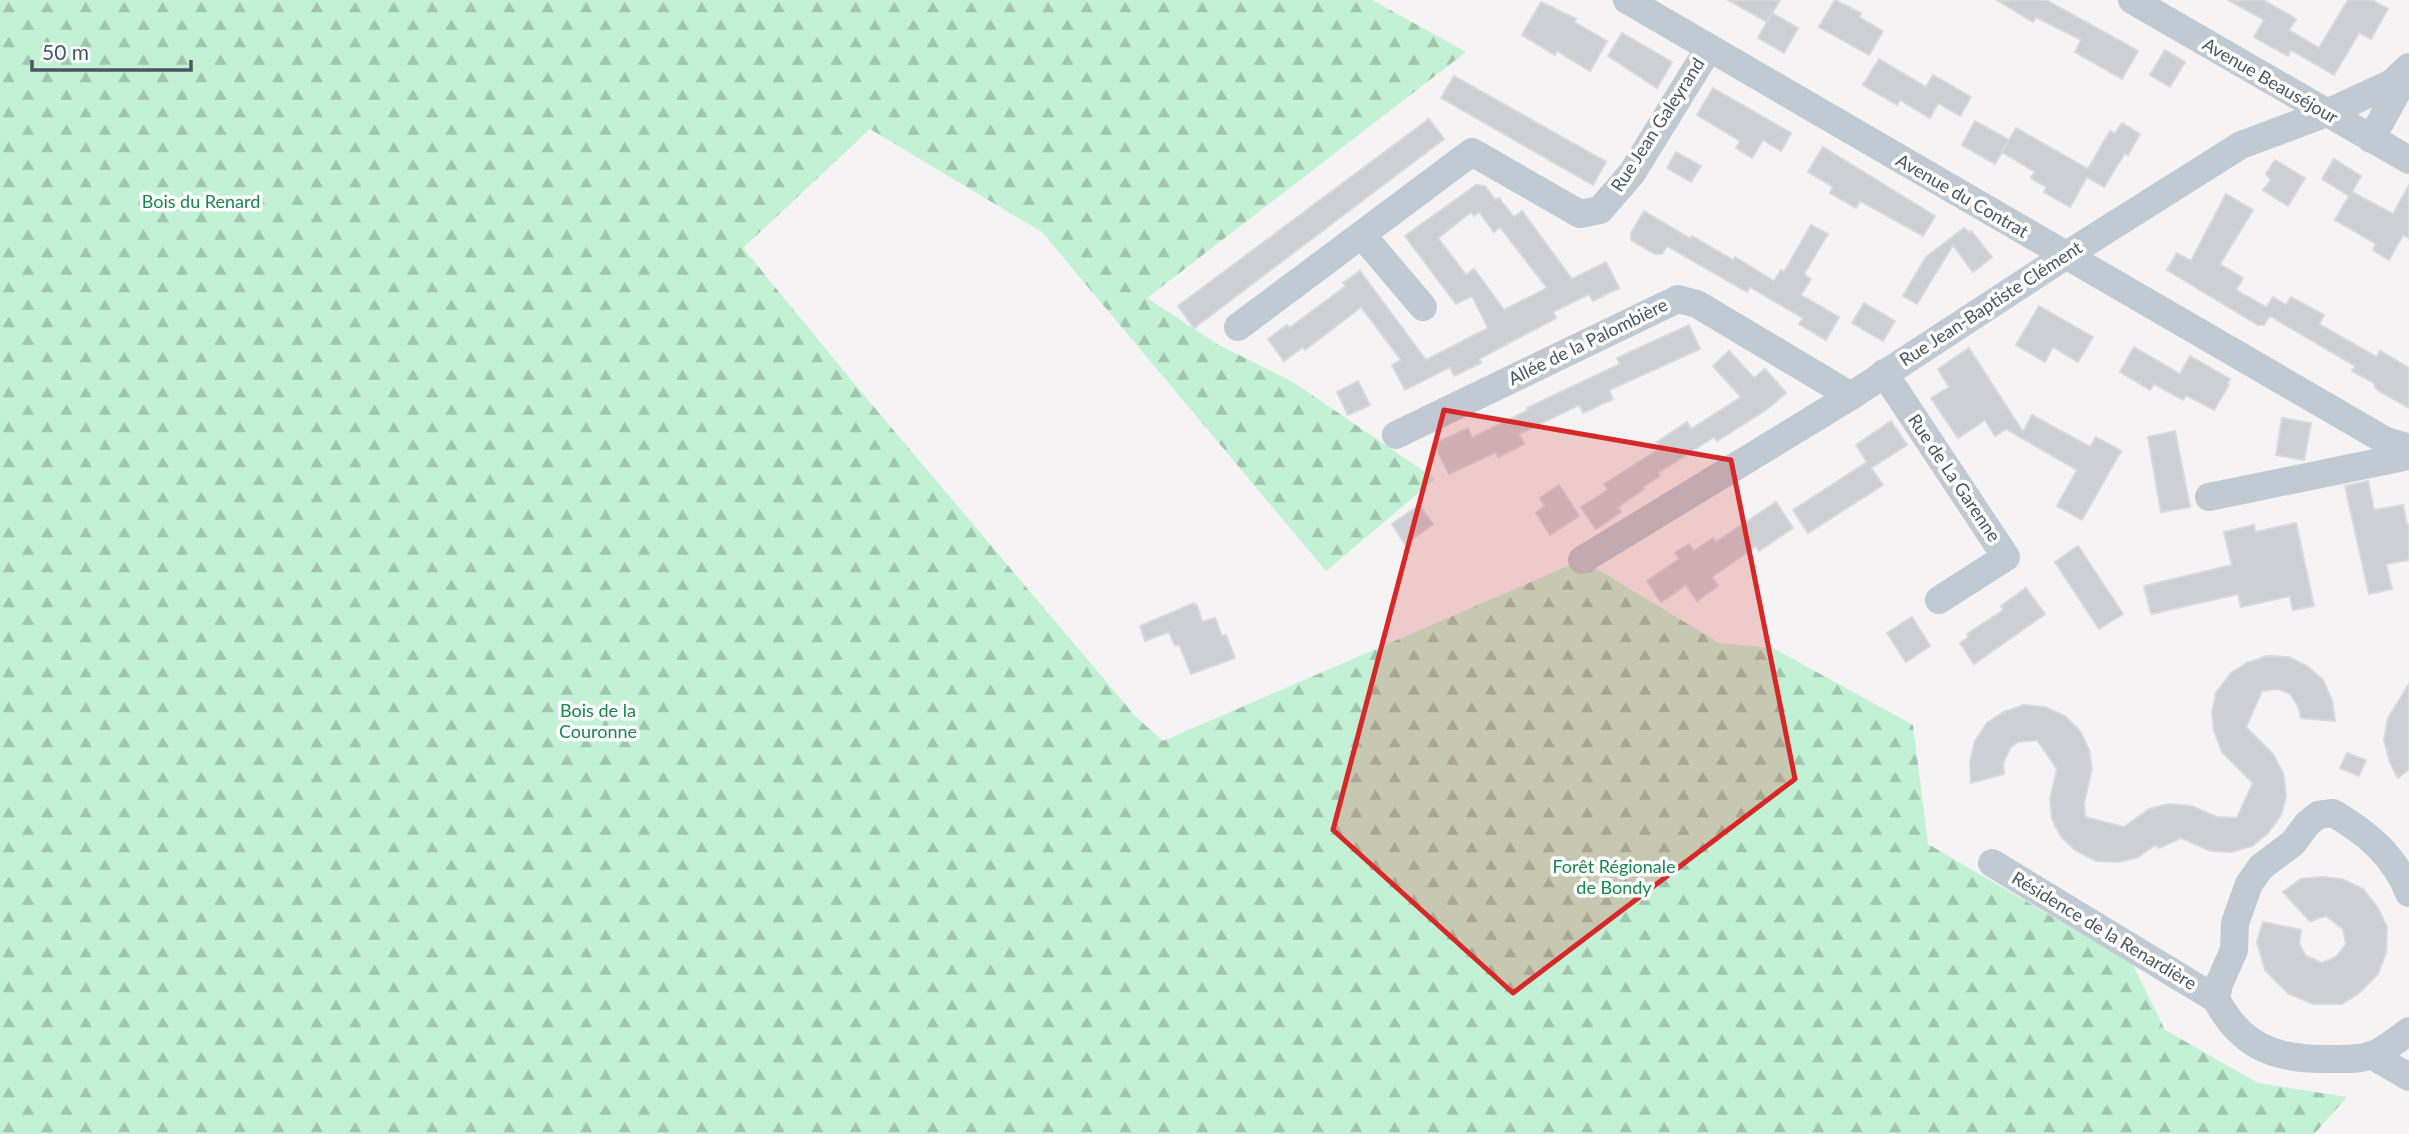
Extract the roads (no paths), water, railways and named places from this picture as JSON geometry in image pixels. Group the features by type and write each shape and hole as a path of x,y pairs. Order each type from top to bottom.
{"street":[{"name":"Avenue du Contrat","path":"1627,0 2386,441 2409,448"},
{"name":"Avenue Beauséjour","path":"2132,0 2409,160"},
{"name":"Rue Jean Galeyrand","path":"1238,327 1472,152 1580,215 1600,210 1632,173 1709,48"},
{"name":"Rue Jean-Baptiste Clément","path":"1582,560 1851,396 2241,145 2327,113 2392,83 2409,69"},
{"name":"Rue Jean-Baptiste Clément","path":"2371,139 2409,69"},
{"path":"1362,235 1423,307"},
{"name":"Allée de la Palombière","path":"1396,435 1678,299 1696,304 1851,396"},
{"name":"Rue de La Garenne","path":"1884,373 2006,557 1939,600"},
{"path":"2209,497 2409,456"},
{"name":"Résidence de la Renardière","path":"2216,999 2219,984 2234,950 2235,923 2249,884 2261,867 2293,843 2306,824 2318,815 2333,813 2363,831 2392,862 2409,893"},
{"name":"Résidence de la Renardière","path":"1992,863 2216,999 2236,1030 2256,1045 2276,1053 2318,1060 2371,1055 2409,1031"},
{"path":"2371,1055 2409,1077"}],"park label":[{"name":"Bois du Renard","path":"201,202"},
{"name":"Bois de la Couronne","path":"598,721"},
{"name":"Forêt Régionale de Bondy","path":"1614,877"}]}
